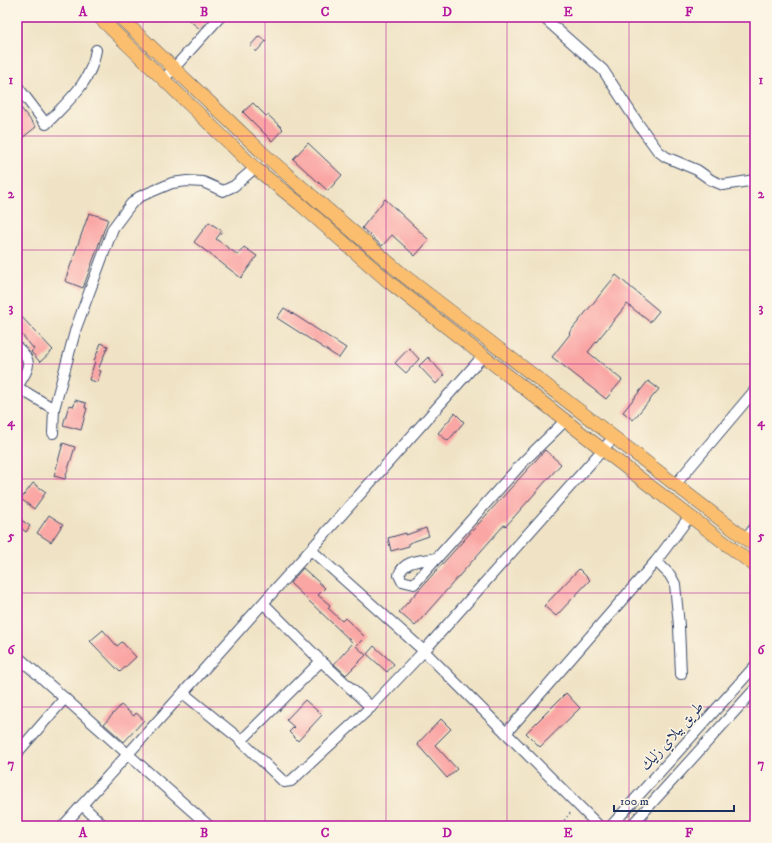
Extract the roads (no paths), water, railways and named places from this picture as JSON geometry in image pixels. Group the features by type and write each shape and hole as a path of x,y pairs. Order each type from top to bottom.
{"main road":[{"path":"99,17 255,168 300,204 389,282 603,450 755,566"},
{"path":"120,17 266,156 355,234 468,326 750,542"},
{"path":"460,337 468,326"}],"street":[{"path":"164,79 220,17"},
{"path":"543,17 603,70 658,151 666,157 697,170 711,180 723,185 755,180"},
{"path":"17,86 46,124 89,76 94,63 96,50"},
{"path":"53,433 54,409 76,328 113,228 125,211 139,197 172,183 187,181 203,182 223,191 243,180 255,168"},
{"path":"17,347 28,358 28,363 27,371 17,387 54,409"},
{"path":"63,826 264,604 483,356"},
{"path":"674,485 755,390"},
{"path":"437,558 524,461 566,420"},
{"path":"184,693 241,741 284,782 291,781 371,707 424,650 613,438"},
{"path":"506,733 656,561 690,516"},
{"path":"750,542 755,527"},
{"path":"311,550 424,650 599,826"},
{"path":"656,561 670,575 675,584 681,674"},
{"path":"264,604 321,661 371,707"},
{"path":"17,656 129,753 209,826"},
{"path":"241,741 321,661"},
{"name":"طريق بيلاي زليك","path":"611,826 755,666"},
{"path":"631,826 755,689"},
{"path":"17,753 65,698"},
{"path":"82,805 104,826"}]}
